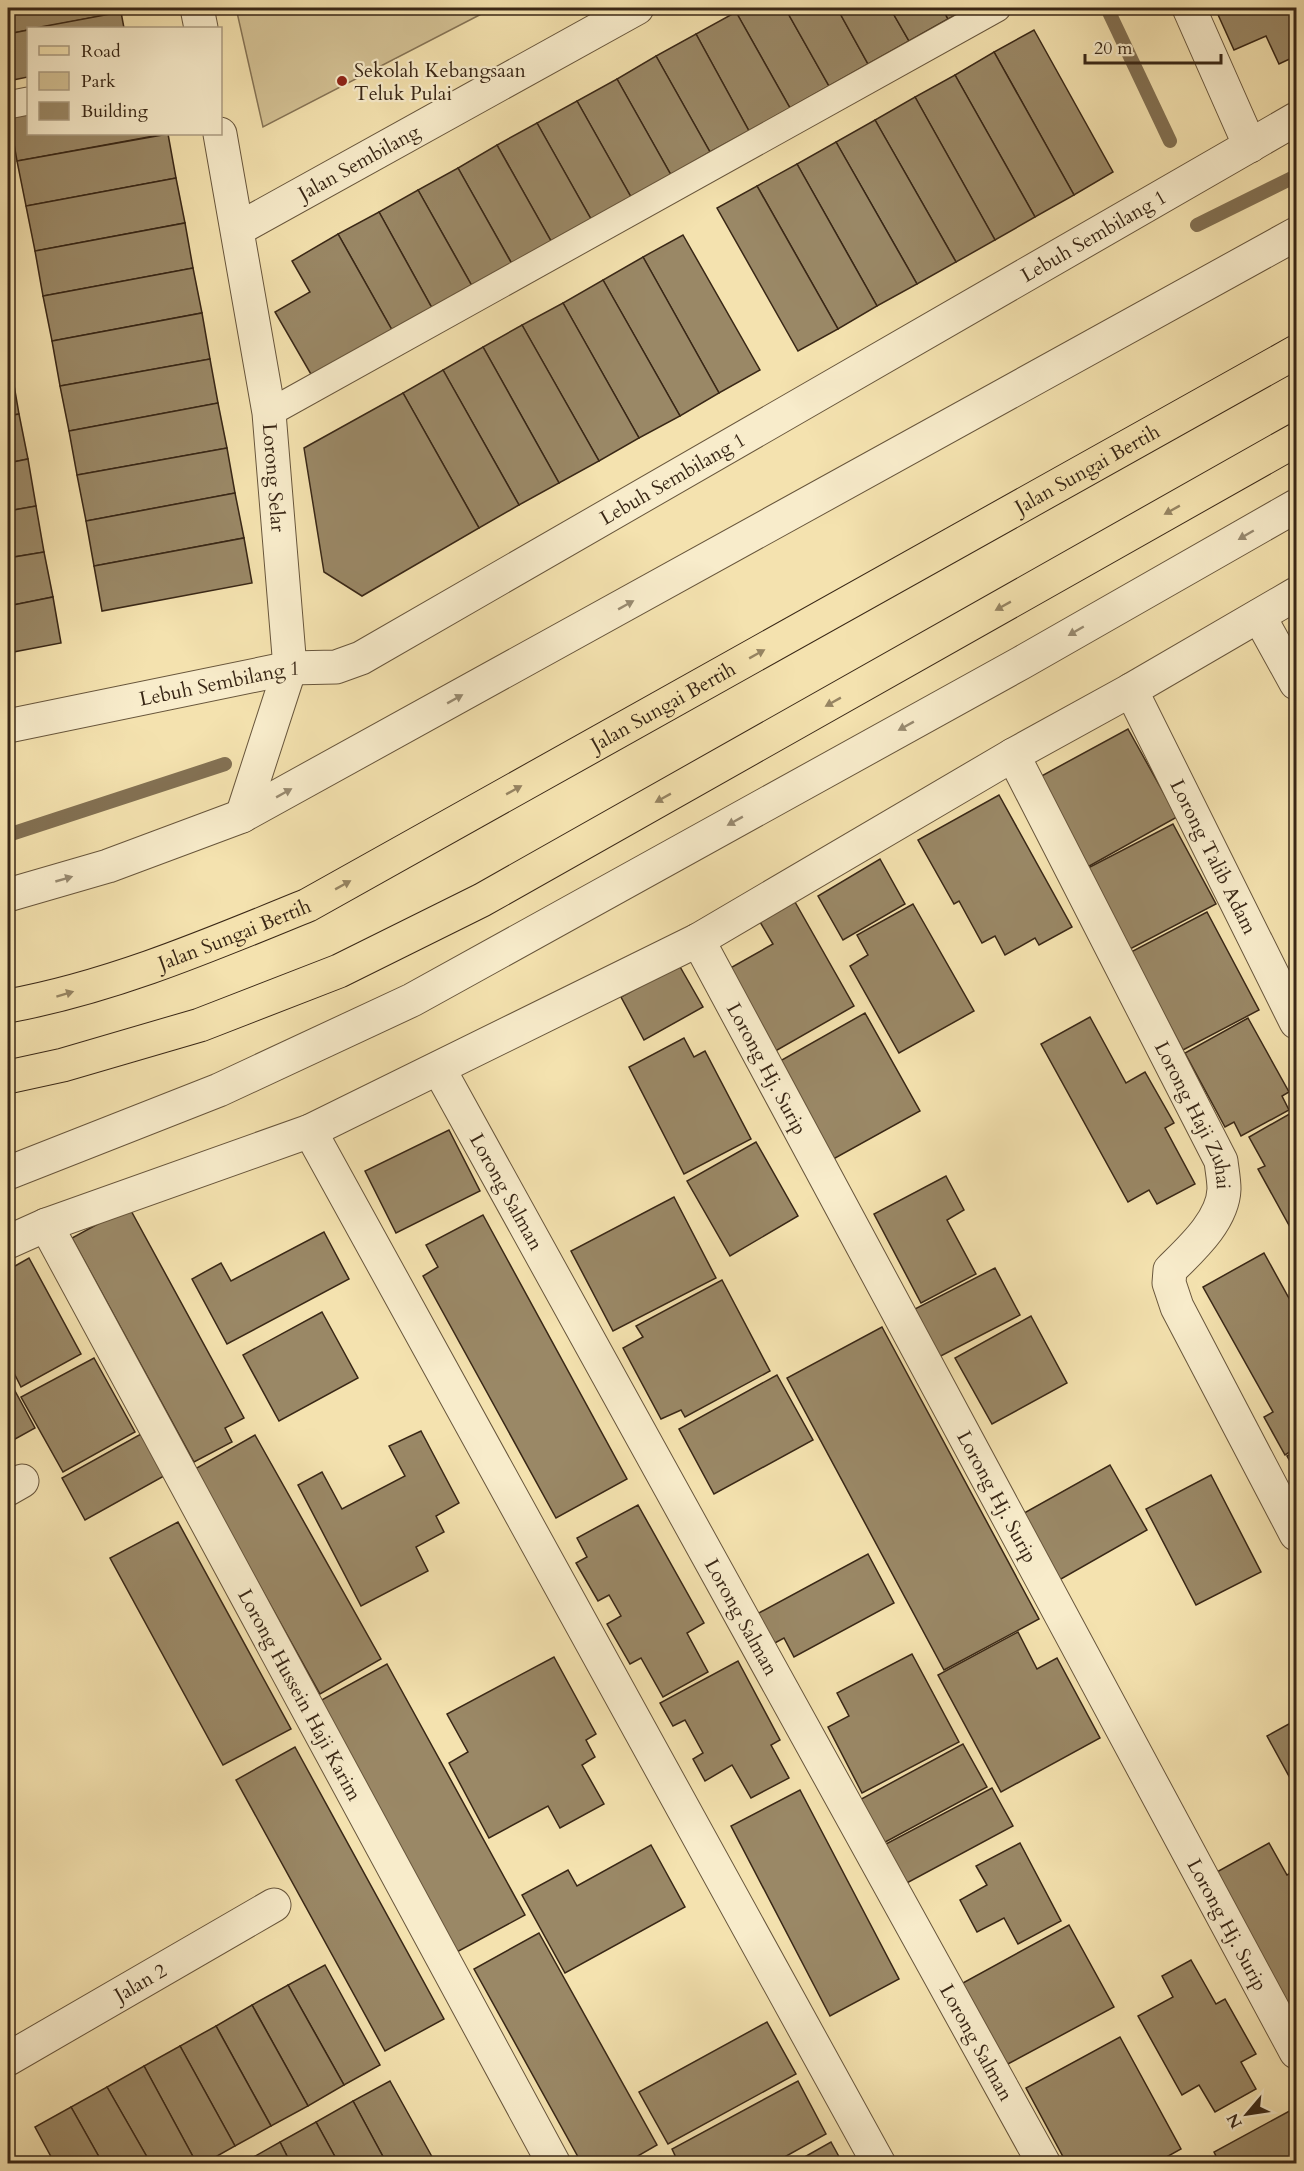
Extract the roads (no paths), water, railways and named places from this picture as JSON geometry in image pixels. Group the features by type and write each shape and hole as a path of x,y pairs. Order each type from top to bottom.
{"main road":[{"name":"Jalan Sungai Bertih","path":"8,1006 46,999 173,961 308,905 1296,352"},
{"path":"8,1077 63,1065 200,1025 339,971 482,900 1296,440"}],"street":[{"path":"197,8 201,27"},
{"name":"Jalan Sembilang","path":"238,228 637,8"},
{"path":"1189,8 1251,146"},
{"name":"Lebuh Sembilang 1","path":"8,726 290,668 336,667 361,658 1296,119"},
{"name":"Lorong Selar","path":"220,135 269,413 290,668 242,816"},
{"path":"8,895 108,866 242,816 1296,234"},
{"path":"8,1173 219,1090 412,1000 1011,668 1296,506"},
{"path":"8,1242 46,1225 310,1131 698,940 1013,755 1131,690 1296,594"},
{"path":"1259,616 1296,683"},
{"name":"Lorong Talib Adam","path":"1131,690 1296,1022"},
{"name":"Lorong Haji Zuhai","path":"1013,755 1221,1161 1224,1192 1217,1213 1203,1238 1170,1270 1169,1283 1177,1307 1296,1534"},
{"name":"Lorong Hj. Surip","path":"698,940 1296,2052"},
{"name":"Lorong Salman","path":"439,1069 1044,2163"},
{"path":"310,1131 879,2163"},
{"name":"Lorong Hussein Haji Karim","path":"46,1225 554,2163"},
{"name":"Jalan 2","path":"8,2059 274,1905"}],"lane":[{"path":"269,413 997,8"},
{"path":"8,105 27,101"}],"waterway":[{"path":"1107,8 1170,141"},
{"path":"1197,225 1296,176"},
{"path":"8,835 225,764"}],"place":[{"name":"Sekolah Kebangsaan Teluk Pulai","path":"342,81"}]}
